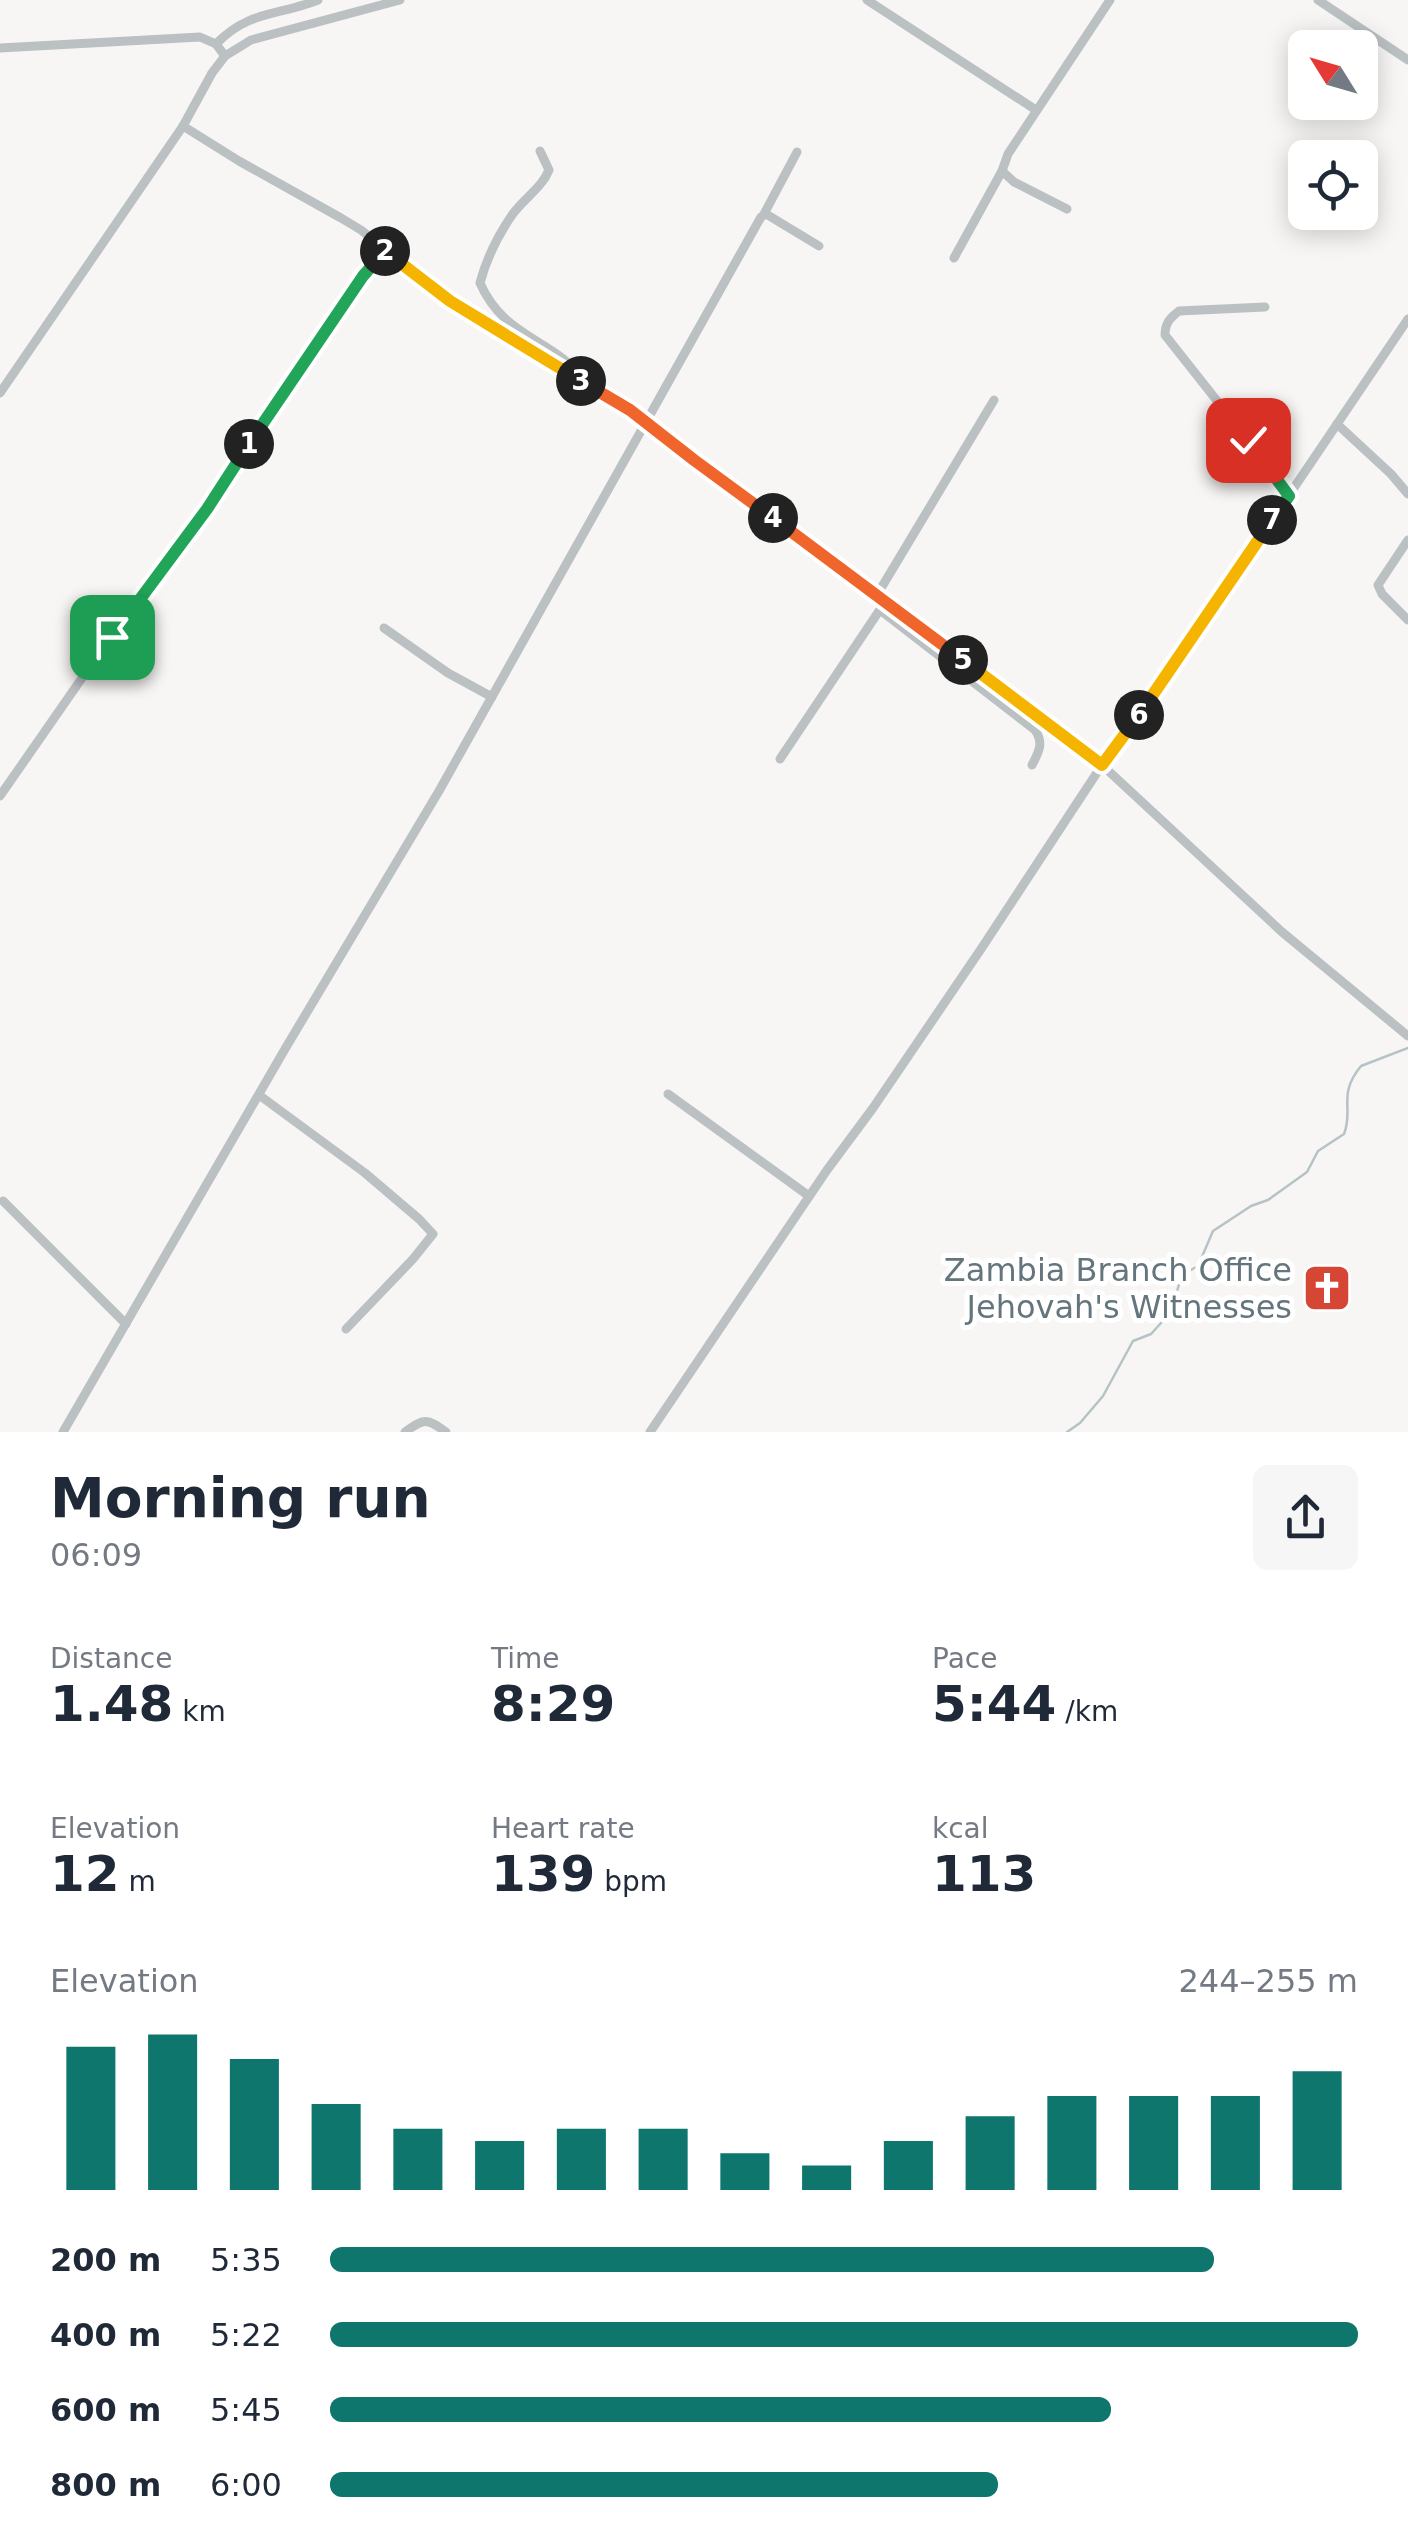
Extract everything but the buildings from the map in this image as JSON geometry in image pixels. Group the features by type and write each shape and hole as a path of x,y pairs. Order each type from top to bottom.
{"street":[{"path":"216,44 246,20 318,0"},
{"path":"0,393 226,56 251,40 400,0"},
{"path":"867,0 1036,110"},
{"path":"954,258 1002,172 1004,160 1110,0"},
{"path":"1318,0 1408,60"},
{"path":"0,48 200,36 216,44 226,56"},
{"path":"182,126 341,218 450,301 630,410 1102,765 1282,932 1408,1036"},
{"path":"540,151 549,170 546,178 512,214 480,282 499,314 569,362 586,384"},
{"path":"65,1432 258,1095 440,791 797,152"},
{"path":"1002,172 1067,209"},
{"path":"764,214 819,246"},
{"path":"0,796 207,509 363,276 386,250"},
{"path":"1266,307 1179,311 1170,317 1164,335 1289,496"},
{"path":"650,1432 1408,319"},
{"path":"780,759 881,602 994,400"},
{"path":"1338,424 1408,494"},
{"path":"1408,540 1378,586 1408,620"},
{"path":"881,602 1035,730 1041,744 1032,764"},
{"path":"384,628 448,674 492,697"},
{"path":"668,1094 809,1196"},
{"path":"258,1095 365,1173 419,1218 432,1234 413,1260 346,1329"},
{"path":"3,1201 126,1324"},
{"path":"405,1432 430,1420 446,1432"}],"waterway":[{"path":"1067,1432 1103,1396 1133,1341 1151,1334 1171,1312 1180,1281 1198,1266 1213,1231 1307,1172 1318,1151 1344,1134 1350,1085 1361,1066 1408,1048"}],"place":[{"name":"Zambia Branch Office Jehovah's Witnesses","path":"1327,1288"}],"route":[{"path":"112,637 207,509 363,276 386,250 450,301 630,410 1102,765 1289,496 1248,440"}]}
